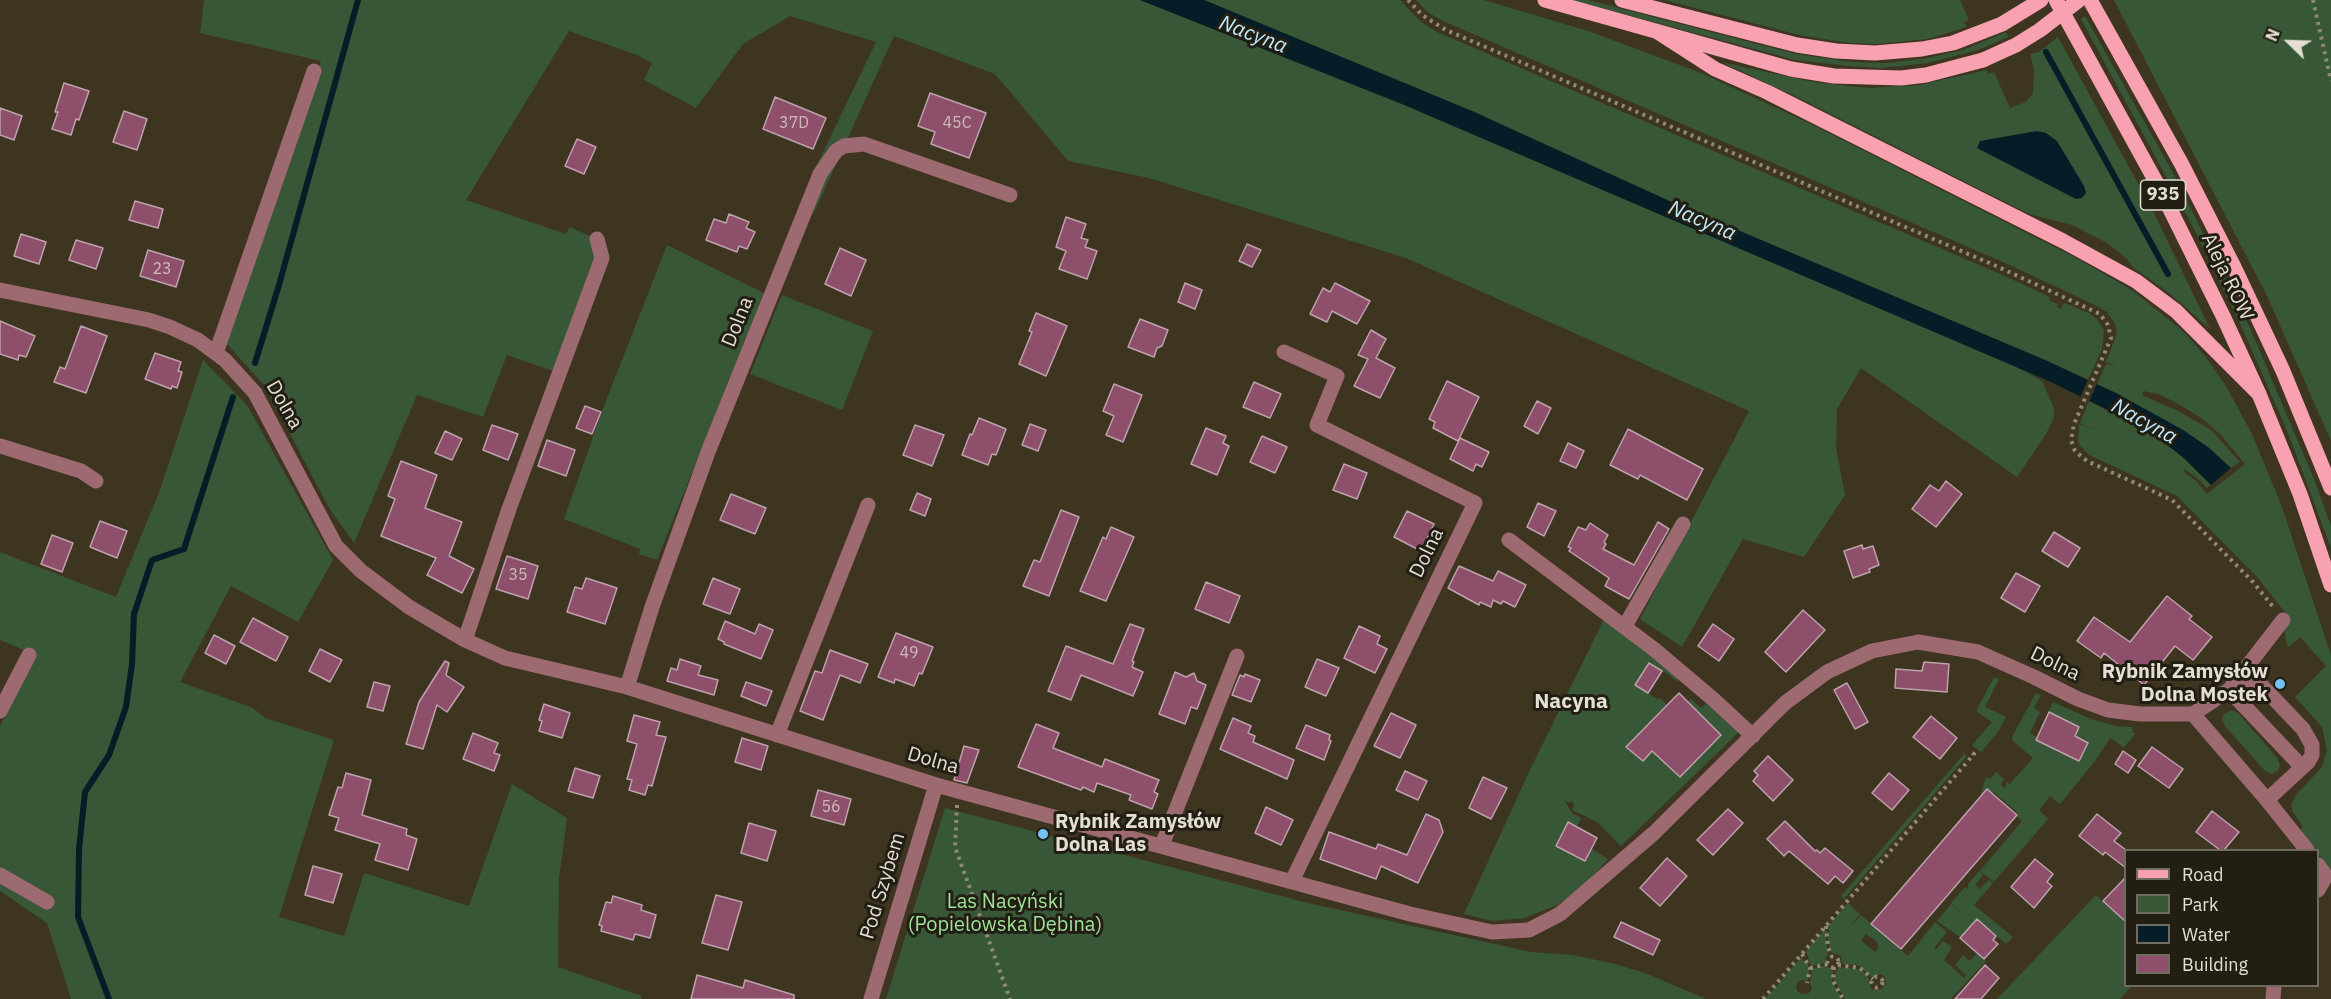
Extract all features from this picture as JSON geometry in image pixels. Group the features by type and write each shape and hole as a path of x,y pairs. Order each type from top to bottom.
{"main road":[{"path":"1545,0 1791,69 1834,76 1901,78 1926,75 1983,60 2016,45 2079,0"},
{"path":"1622,0 1797,45 1836,51 1899,52 1953,43 2001,24 2041,0"},
{"name":"Aleja ROW","path":"2056,0 2161,191 2218,306 2259,394 2316,539 2331,585"},
{"name":"Aleja ROW","path":"2090,0 2181,164 2234,267 2283,371 2331,488"},
{"path":"1656,31 1715,69 1767,92 2063,241 2136,281 2176,311 2259,394"}],"street":[{"path":"216,353 314,71"},
{"name":"Dolna","path":"627,687 652,608 708,452 820,174 836,151 844,146 864,144 1010,195"},
{"path":"465,640 509,509 602,258 597,239"},
{"name":"Dolna","path":"0,290 149,320 189,336 216,353 255,393 336,546 362,571 409,607 465,640 505,658 627,687 936,785 1410,914 1492,932 1529,930 1560,914 1654,833 1785,703 1827,672 1872,651 1918,642 1978,652 2078,699 2108,710 2140,714 2193,714"},
{"name":"Dolna","path":"1284,352 1337,376 1317,425 1475,503 1292,881"},
{"path":"0,446 81,471 96,482"},
{"path":"777,735 868,505"},
{"path":"1625,626 1683,524"},
{"path":"1509,540 1625,626 1713,699 1753,736"},
{"path":"2283,620 2233,684 2193,714 2306,849"},
{"path":"0,711 29,655"},
{"path":"1162,845 1237,656"},
{"path":"2233,684 2255,680 2309,736 2312,745 2312,755 2267,800"},
{"path":"2233,684 2302,767"},
{"name":"Pod Szybem","path":"871,999 936,785"},
{"path":"2319,866 2326,876 2319,888"},
{"path":"0,875 47,902"}],"path":[{"path":"1408,0 1422,15 1446,30 1974,256 2098,313 2107,322 2111,336 2075,420 2072,440 2075,451 2079,456 2172,500 2253,582 2283,620"},
{"path":"2313,0 2331,81"},
{"path":"1763,999 1974,754 1972,753"},
{"path":"958,790 955,847 1010,999"},
{"path":"1826,926 1828,947 1832,957"},
{"path":"1802,954 1810,968 1807,983"},
{"path":"1828,964 1828,959 1832,957"},
{"path":"1832,957 1838,958 1833,981 1843,999"},
{"path":"1810,968 1828,964 1860,968 1872,979"}],"green space":[{"path":"204,0 1140,0 1402,104 2015,366 2042,381 2054,408 2054,417 2046,434 2017,477 1861,368 1837,409 1836,447 1845,495 1804,557 1743,539 1682,647 1640,619 1749,411 1406,258 1149,178 1068,161 995,74 894,36 813,215 811,177 876,42 790,16 743,44 696,108 644,80 652,63 637,55 569,31 466,200 566,234 570,227 597,239 602,258 553,371 507,355 483,417 417,395 354,543 329,508 265,386 225,342 248,268 321,61 200,33"},
{"path":"1204,0 1400,0 1421,22 1437,32 2007,277 2050,297 2049,300 2058,304 2057,307 2061,309 2064,303 2089,313 2097,319 2104,330 2102,349 2088,380 1676,204 1472,111"},
{"path":"1416,0 1484,0 1591,32 1701,73 1813,125 2080,260 2133,291 2184,332 2205,356 2226,386 2252,434 2282,507 2331,655 2331,869 2319,855 2319,849 2314,849 2299,831 2303,827 2291,805 2296,795 2322,767 2327,750 2322,727 2295,697 2326,666 2300,637 2289,647 2287,645 2284,630 2291,620 2258,578 2177,496 2089,455 2078,443 2079,424 2094,430 2080,423 2089,401 2142,429 2177,452 2211,485 2207,488 2184,469 2184,472 2207,494 2245,464 2221,435 2204,420 2182,406 2159,394 2143,391 2142,395 2178,411 2211,430 2240,462 2231,468 2183,430 2097,384 2106,364 2116,366 2106,362 2117,333 2115,324 2107,312 2003,262 1429,13"},
{"path":"1572,0 1588,0 1796,54 1852,62 1885,63 1923,59 1963,50 2006,32 2008,37 1978,50 1928,63 1882,68 1848,66 1795,60"},
{"path":"1664,0 1960,0 1969,20 1964,22 1967,27 1927,39 1878,44 1850,43 1799,35"},
{"path":"2114,0 2331,0 2331,441 2267,296"},
{"path":"2085,16 2172,171 2250,328 2314,479 2331,526 2331,548 2288,433 2243,330 2192,225 2081,19"},
{"path":"2058,37 2154,213 2210,329 2168,292 2134,268 2125,257 2107,243 2072,225 2021,210 1797,97 1721,62 1813,82 1869,88 1919,85 1987,70 1988,74 1994,72 2010,108 2026,102 2033,93 2034,70 2030,54 2039,52"},
{"path":"667,245 764,293 657,560 639,554 640,549 564,519 604,406"},
{"path":"782,295 873,331 842,410 750,374"},
{"path":"203,360 247,405 333,560 298,622 231,586 180,682 253,708 265,718 334,740 279,917 344,936 364,873 469,906 512,784 567,818 559,879 558,967 642,996 641,999 71,999 47,923 0,891 0,726 36,655 0,640 0,552 116,597 160,490"},
{"path":"1605,617 1676,672 1677,681 1650,662 1636,685 1657,699 1661,699 1676,714 1691,699 1701,708 1708,702 1739,732 1621,846 1597,822 1572,810 1574,805 1572,801 1569,803 1564,800 1572,813 1581,818 1577,827 1597,838 1591,848 1608,859 1584,887 1557,905 1525,918 1492,921 1464,914 1528,774"},
{"path":"1994,677 1999,679 1985,707 2006,717 1998,732 1981,752 1972,745 1992,722 1976,711"},
{"path":"2036,693 2041,695 2034,708 2040,712 2030,733 2037,737 2036,740 2079,760 2088,743 2075,736 2079,727 2048,712 2053,702 2091,719 2116,726 2132,727 2133,733 2136,733 2124,747 2110,738 2095,761 2060,804 2050,796 2039,810 2048,819 1994,882 1980,871 2022,821 2016,816 2018,813 1994,792 1987,799 1981,793 1986,777 1990,779 1996,772 2005,780 2002,781 2001,786 2006,788 2006,782 2010,784 2033,758 2013,741 2012,737"},
{"path":"2232,710 2238,713 2278,759 2280,765 2278,771 2271,774 2265,771 2225,726 2223,715"},
{"path":"1964,754 1967,756 1844,899 1841,896"},
{"name":"Las Nacyński (Popielowska Dębina)","path":"945,808 1308,903 1531,952 1573,955 1615,964 1645,973 1706,999 886,999"},
{"path":"1979,871 1983,875 1975,885 1980,889 1989,880 1993,883 1974,905 2013,937 2006,944 1977,919 1961,938 1937,921 1951,904 1965,915 1951,903 1965,887 1968,889 1968,884"},
{"path":"2096,895 2124,919 2124,987 2131,987 2120,999 1997,999"},
{"path":"1848,903 1860,914 1848,929 1861,915 1908,956 1935,922 1947,932 1934,948 1936,949 1943,941 1952,947 1944,960 1964,978 1966,975 1955,965 1963,955 1970,961 1977,953 1986,961 1951,999 1845,999 1834,979 1840,967 1862,970 1873,990 1882,989 1886,983 1881,974 1871,977 1858,965 1842,964 1841,956 1831,952 1828,942 1829,925","holes":["1866,934 1877,942 1878,948 1875,952 1861,940"]},
{"path":"1824,930 1827,931 1828,954 1824,963 1811,966 1806,951"},
{"path":"1801,958 1808,964 1809,975 1807,981 1798,982 1796,987 1798,992 1809,993 1812,989 1810,983 1812,969 1825,965 1833,971 1832,982 1842,999 1765,999"}],"water":[{"path":"1140,0 1204,0 1472,111 1676,204 2045,360 2116,393 2183,430 2208,447 2231,468 2211,485 2184,458 2158,438 2051,382 1402,104"},
{"path":"2037,131 2046,133 2057,141 2084,186 2086,193 2082,198 2076,199 1977,148 1980,141"}],"pier":[{"path":"2089,377 2098,381 2088,404 2079,400"}],"building":[{"path":"64,83 89,91 71,135 52,129"},
{"path":"930,93 986,113 969,158 931,144 935,132 918,126"},
{"path":"775,97 826,118 813,149 763,129"},
{"path":"0,108 22,116 14,140 0,135"},
{"path":"124,111 147,119 137,150 113,142"},
{"path":"577,139 596,147 584,174 565,166"},
{"path":"135,201 163,209 158,228 129,220"},
{"path":"729,214 749,222 746,228 755,232 747,249 739,246 737,252 706,240 714,219 726,223"},
{"path":"1066,217 1086,224 1081,238 1088,240 1085,247 1097,251 1087,279 1059,269 1066,251 1056,247"},
{"path":"21,234 46,242 39,264 14,256"},
{"path":"76,240 103,248 96,269 69,260"},
{"path":"1247,244 1261,250 1252,267 1239,261"},
{"path":"840,248 866,260 851,296 825,284"},
{"path":"148,250 184,261 176,287 140,276"},
{"path":"1185,283 1202,290 1195,309 1178,302"},
{"path":"1335,283 1370,301 1357,324 1332,311 1327,322 1310,314 1323,288 1330,292"},
{"path":"1036,313 1067,326 1046,376 1019,364 1032,332 1029,331"},
{"path":"1140,319 1168,330 1162,346 1157,348 1154,357 1128,347"},
{"path":"0,321 35,336 26,357 19,355 18,360 0,354"},
{"path":"81,326 107,336 86,393 54,382 60,367 65,369"},
{"path":"1371,330 1386,339 1376,358 1395,368 1380,398 1354,386 1368,359 1358,355"},
{"path":"155,353 181,362 178,371 182,372 177,388 172,386 171,389 145,379"},
{"path":"1447,381 1479,397 1458,441 1433,428 1435,422 1429,419"},
{"path":"1254,382 1281,394 1270,418 1243,407"},
{"path":"1114,384 1142,395 1123,442 1106,435 1114,416 1103,411"},
{"path":"1537,401 1551,408 1538,434 1524,426"},
{"path":"585,406 601,412 592,434 576,428"},
{"path":"979,418 1006,429 996,455 992,454 988,465 962,455"},
{"path":"1030,424 1046,430 1038,451 1022,445"},
{"path":"492,425 518,434 508,460 483,450"},
{"path":"915,425 944,435 932,466 903,455"},
{"path":"1206,428 1226,436 1223,443 1229,446 1217,475 1191,464"},
{"path":"1628,429 1703,469 1687,500 1640,475 1638,479 1610,465"},
{"path":"445,431 462,439 452,460 435,453"},
{"path":"1262,436 1287,447 1275,473 1250,462"},
{"path":"1460,438 1489,452 1482,467 1476,464 1473,471 1450,459"},
{"path":"547,440 575,450 566,476 538,466"},
{"path":"1568,443 1584,451 1576,468 1560,461"},
{"path":"401,461 437,475 425,508 462,522 449,556 474,569 462,593 427,575 436,558 381,536 395,499 388,496"},
{"path":"1344,464 1367,473 1357,499 1333,490"},
{"path":"1946,481 1962,494 1936,527 1912,509 1930,485 1939,491"},
{"path":"917,493 931,499 925,516 910,510"},
{"path":"731,494 766,508 755,534 720,520"},
{"path":"1538,503 1556,511 1544,536 1527,527"},
{"path":"1061,510 1079,517 1049,596 1023,586 1034,560 1040,562"},
{"path":"1407,511 1434,524 1421,551 1394,537"},
{"path":"100,521 127,531 117,558 90,547"},
{"path":"1658,522 1669,529 1629,599 1605,586 1609,578 1569,551 1571,548 1568,547 1578,527 1586,530 1590,523 1608,535 1603,549 1634,565"},
{"path":"1111,527 1134,537 1106,601 1080,591 1103,537 1106,539"},
{"path":"2054,532 2080,548 2068,567 2042,551"},
{"path":"52,535 73,543 62,572 41,564"},
{"path":"1862,545 1863,549 1873,546 1879,565 1869,569 1870,572 1853,578 1844,551"},
{"path":"507,556 538,566 528,599 496,589"},
{"path":"1459,566 1493,581 1498,571 1526,585 1515,607 1503,601 1501,604 1493,600 1491,607 1480,602 1479,605 1448,588"},
{"path":"2016,573 2040,586 2025,612 2001,598"},
{"path":"586,578 617,588 605,624 567,612 575,587 582,589"},
{"path":"713,578 740,589 730,614 703,604"},
{"path":"1206,582 1240,596 1229,623 1195,609"},
{"path":"2167,596 2192,616 2189,619 2212,637 2193,660 2175,646 2144,685 2104,653 2101,658 2077,641 2094,617 2130,642"},
{"path":"1803,610 1825,630 1786,672 1765,652"},
{"path":"253,618 288,637 276,661 240,642"},
{"path":"725,621 755,634 759,624 773,630 761,659 724,644 718,639"},
{"path":"1130,624 1144,629 1132,661 1134,662 1132,667 1143,672 1133,696 1081,675 1071,700 1048,691 1066,646 1113,664"},
{"path":"1713,624 1734,639 1719,661 1698,646"},
{"path":"1359,626 1380,636 1377,644 1387,649 1375,673 1344,658"},
{"path":"896,633 933,647 922,674 919,673 914,686 895,679 894,683 878,677"},
{"path":"214,635 235,646 226,664 205,653"},
{"path":"320,649 342,660 330,682 309,671"},
{"path":"830,650 868,664 860,683 840,675 823,720 800,711 815,671 822,673"},
{"path":"680,659 701,666 698,675 718,680 714,695 667,681 671,668 677,670"},
{"path":"1317,659 1339,668 1326,696 1305,687"},
{"path":"445,661 449,663 446,675 464,687 447,712 437,705 423,749 406,744 419,702"},
{"path":"1924,662 1949,664 1947,692 1895,688 1896,669 1922,671"},
{"path":"1649,663 1662,671 1648,693 1635,685"},
{"path":"1175,672 1186,677 1194,673 1197,681 1206,685 1197,709 1191,707 1185,724 1159,714"},
{"path":"1245,674 1260,680 1251,702 1232,695 1240,675 1244,677"},
{"path":"374,682 390,686 383,711 367,707"},
{"path":"746,682 772,691 766,706 741,696"},
{"path":"1847,683 1868,722 1855,729 1834,690"},
{"path":"1679,693 1721,735 1680,777 1652,751 1643,761 1626,747"},
{"path":"544,704 570,713 562,738 539,731 542,721 539,720"},
{"path":"2049,712 2079,727 2075,736 2088,743 2079,761 2036,740"},
{"path":"1391,713 1416,725 1400,758 1374,746"},
{"path":"634,715 660,722 656,735 666,737 652,786 648,785 645,795 629,790 632,780 627,779 637,744 627,741"},
{"path":"1931,716 1957,738 1940,759 1913,737"},
{"path":"1233,718 1251,726 1248,733 1255,736 1253,742 1294,760 1287,779 1220,749"},
{"path":"1036,724 1059,733 1053,748 1102,767 1105,759 1159,780 1154,792 1158,794 1152,809 1129,800 1131,795 1097,783 1094,792 1083,787 1081,790 1018,767"},
{"path":"1306,725 1330,735 1329,740 1331,741 1324,760 1296,748"},
{"path":"473,733 498,743 494,753 500,755 494,771 463,759"},
{"path":"742,738 768,746 761,770 735,762"},
{"path":"964,746 979,750 967,783 954,780"},
{"path":"2152,747 2183,769 2169,788 2138,766"},
{"path":"2123,751 2136,760 2128,773 2115,764"},
{"path":"1768,756 1793,780 1773,801 1753,781 1758,775 1754,771"},
{"path":"575,768 600,776 593,798 568,791"},
{"path":"1405,771 1427,781 1418,800 1396,790"},
{"path":"346,773 371,780 362,815 407,829 406,835 417,839 408,870 375,860 380,844 335,830 339,818 329,815 338,787 342,788"},
{"path":"1889,773 1909,790 1892,810 1872,793"},
{"path":"1483,777 1507,788 1491,819 1469,808"},
{"path":"1987,789 2017,815 1901,949 1871,924"},
{"path":"818,790 851,799 844,825 811,816"},
{"path":"1266,807 1293,820 1281,845 1255,833"},
{"path":"1728,809 1743,823 1713,855 1697,840"},
{"path":"2212,811 2239,832 2225,849 2219,849 2196,832"},
{"path":"1426,814 1439,820 1443,832 1418,883 1381,866 1376,879 1320,859 1329,832 1376,849 1378,844 1407,855"},
{"path":"2097,814 2121,833 2114,841 2125,849 2124,866 2105,852 2103,855 2079,836"},
{"path":"1785,821 1815,851 1820,853 1825,848 1853,871 1843,883 1835,876 1828,884 1789,851 1784,856 1767,839"},
{"path":"1568,822 1597,838 1585,861 1556,846"},
{"path":"749,823 776,831 767,861 741,853"},
{"path":"1667,858 1687,876 1660,906 1640,888"},
{"path":"2035,859 2053,874 2047,882 2052,886 2034,908 2011,887"},
{"path":"313,866 342,874 333,903 305,895"},
{"path":"2124,879 2124,920 2103,901"},
{"path":"716,895 742,902 728,950 702,943"},
{"path":"613,896 642,905 641,910 656,915 650,938 635,934 633,940 601,931 602,926 599,925 606,902 611,903"},
{"path":"1977,919 1996,936 1993,940 1998,944 1984,959 1960,938"},
{"path":"1621,922 1660,940 1653,955 1614,937"},
{"path":"1985,965 1999,978 1981,999 1955,999"},
{"path":"697,975 743,988 745,980 794,995 794,999 691,999"}],"waterway":[{"path":"255,363 358,0"},
{"path":"2046,52 2168,274"},
{"path":"109,999 78,917 79,849 85,792 109,755 126,707 132,664 134,614 152,560 184,549 233,397"}],"place":[{"name":"Rybnik Zamysłów Dolna Mostek","path":"2280,684"},
{"name":"Rybnik Zamysłów Dolna Las","path":"1043,834"}],"district":[{"name":"Nacyna","path":"1571,702"}]}
